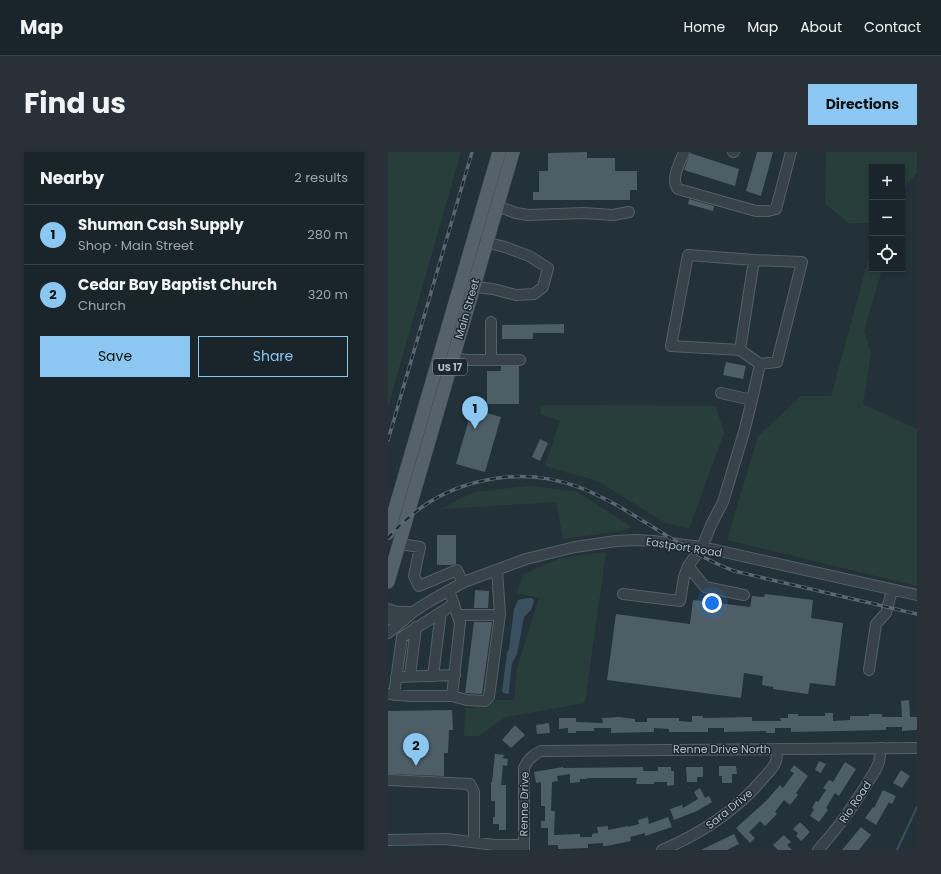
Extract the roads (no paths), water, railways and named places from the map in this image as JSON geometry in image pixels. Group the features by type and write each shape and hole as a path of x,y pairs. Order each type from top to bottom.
{"main road":[{"name":"Main Street","path":"388,533 499,152"},
{"name":"Main Street","path":"388,582 513,152"}],"street":[{"path":"684,152 675,178 675,185 678,189 756,211 768,211 776,209 791,152"},
{"path":"497,206 516,213 528,215 584,213 613,215 629,212"},
{"path":"473,239 501,246 529,256 548,268 543,287 534,294 516,295 474,286"},
{"path":"688,255 754,260 802,262 777,362 760,364 740,350 671,346 688,255"},
{"path":"740,350 754,260"},
{"path":"491,322 491,360"},
{"path":"453,358 520,360"},
{"path":"623,594 680,601 684,577 688,566 702,547 723,502 744,432 760,364"},
{"path":"720,393 752,400"},
{"path":"420,422 433,426"},
{"name":"Eastport Road","path":"388,633 413,612 449,590 497,570 575,546 636,540 653,540 702,547 917,595"},
{"path":"399,544 420,547 414,576 419,586 457,570 463,583"},
{"path":"688,566 705,587 744,595"},
{"path":"454,604 416,627 402,638 396,677 391,695 452,696 468,700 485,701 489,697 499,615 497,570"},
{"path":"449,590 460,623 452,696"},
{"path":"869,670 876,624 886,613 892,590"},
{"path":"388,609 398,612 413,612"},
{"path":"433,676 441,612"},
{"path":"457,614 499,615"},
{"path":"388,619 398,621 404,620"},
{"path":"410,676 416,627"},
{"path":"396,677 455,675"},
{"name":"Rio Road","path":"818,850 830,837 853,806 876,769 879,762 881,748"},
{"name":"Renne Drive North","path":"530,758 541,751 550,750 917,748"},
{"name":"Sara Drive","path":"662,850 702,830 737,805 752,791 776,761 777,749"},
{"name":"Renne Drive","path":"524,848 523,775 524,768 530,758"},
{"path":"388,780 470,784 474,792 474,842"},
{"path":"388,840 420,845 446,839 524,848"}],"water":[{"path":"532,598 534,601 531,610 524,617 517,654 512,663 509,692 508,694 503,693 502,691 514,609 518,600"}],"waterway":[{"path":"897,850 917,807"}],"railway":[{"path":"388,440 472,152"},
{"path":"388,538 419,509 455,489 482,481 520,476 554,480 585,490 614,504 702,556 734,571 917,614"}],"place":[{"name":"Shuman Cash Supply","path":"475,429"},
{"name":"Cedar Bay Baptist Church","path":"416,766"}]}
